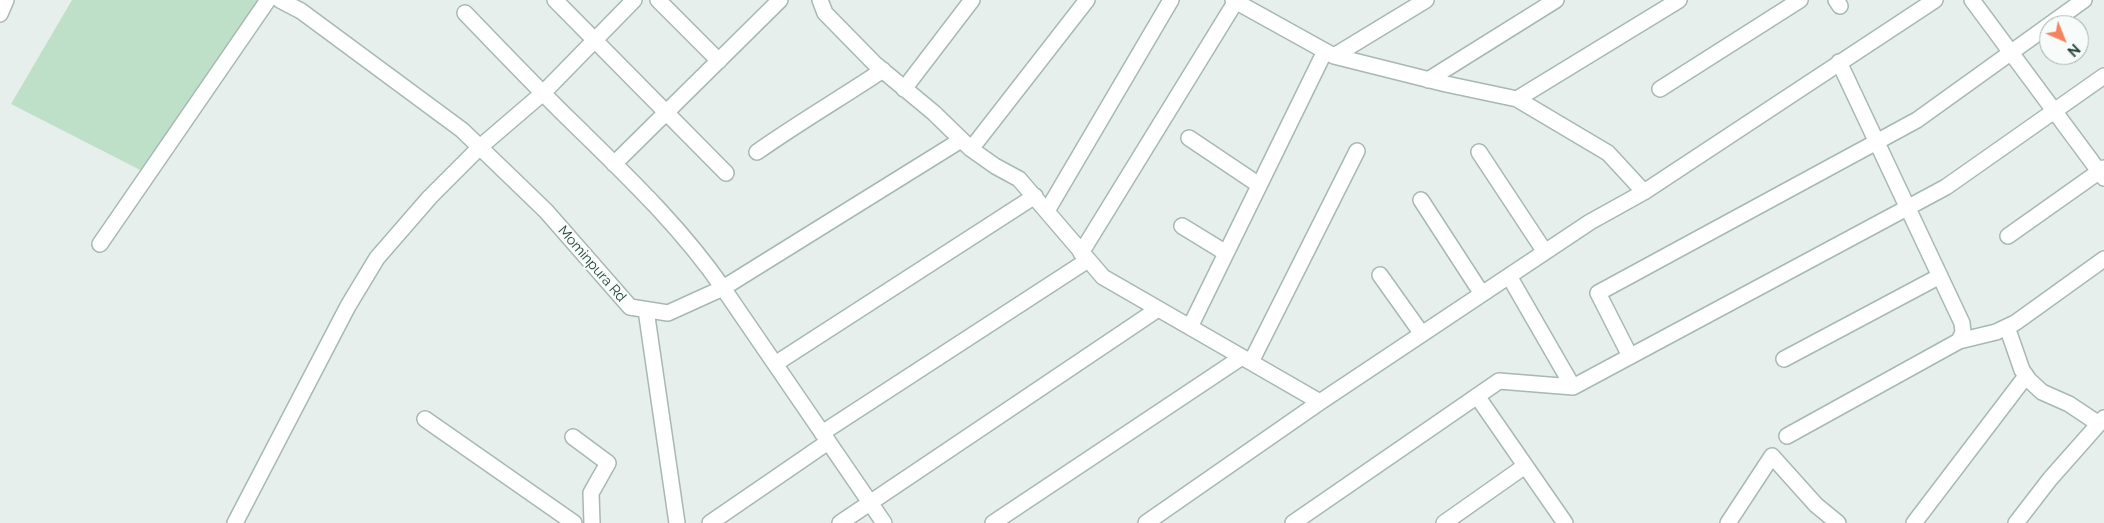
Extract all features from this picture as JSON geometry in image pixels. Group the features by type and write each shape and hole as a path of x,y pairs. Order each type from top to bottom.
{"street":[{"path":"0,14 6,0"},
{"path":"100,244 268,0"},
{"name":"Mominpura Rd","path":"280,0 309,17 462,130 546,212 630,307 668,314 723,288 966,145"},
{"path":"555,0 668,111 726,172"},
{"path":"235,523 348,306 377,258 430,197 480,147 542,93 634,0"},
{"path":"658,0 719,61"},
{"path":"820,0 825,12 883,70 966,145 994,166 1019,179 1103,278 1320,402"},
{"path":"904,89 972,0"},
{"path":"966,145 1086,0"},
{"path":"1047,211 1172,0"},
{"path":"1190,327 1259,185 1330,54 1426,0"},
{"path":"1428,80 1556,0"},
{"path":"1517,99 1679,0"},
{"path":"1660,89 1800,0"},
{"path":"1146,523 1320,402 1590,222 1644,192 1935,0"},
{"path":"1972,0 2054,112 2102,173 2008,236"},
{"path":"1630,356 1598,293 1876,140 1917,120 2084,0"},
{"path":"710,523 825,438 1085,257 1235,1 1330,54 1428,80 1517,99 1608,153 1644,192"},
{"path":"614,164 719,61 771,3"},
{"path":"465,13 542,93 666,215 698,252 884,523"},
{"path":"1839,62 1962,323 1963,332 1958,341"},
{"path":"757,152 806,117 825,108 883,70"},
{"path":"1293,523 1499,381 1573,387 1946,187 2104,76"},
{"path":"1189,138 1259,185"},
{"path":"993,523 1247,359 1358,151"},
{"path":"1479,152 1545,252"},
{"path":"776,364 1035,196"},
{"path":"1421,200 1482,294"},
{"path":"1182,226 1226,253"},
{"path":"1786,436 1958,341 1996,332 2007,327 2104,259"},
{"path":"1380,275 1422,334"},
{"path":"1509,276 1573,387"},
{"path":"1784,358 1940,276"},
{"path":"646,310 677,523"},
{"path":"840,523 1158,310"},
{"path":"2007,327 2026,376 2042,392 2101,421 2050,478 2016,523"},
{"path":"1914,523 2026,376"},
{"path":"1477,396 1566,523"},
{"path":"425,419 574,523"},
{"path":"573,436 608,463 591,493 592,523"},
{"path":"1728,523 1772,456 1816,505 1838,523"},
{"path":"1444,523 1526,466"}],"green space":[{"path":"72,0 268,0 148,174 11,104"}]}
